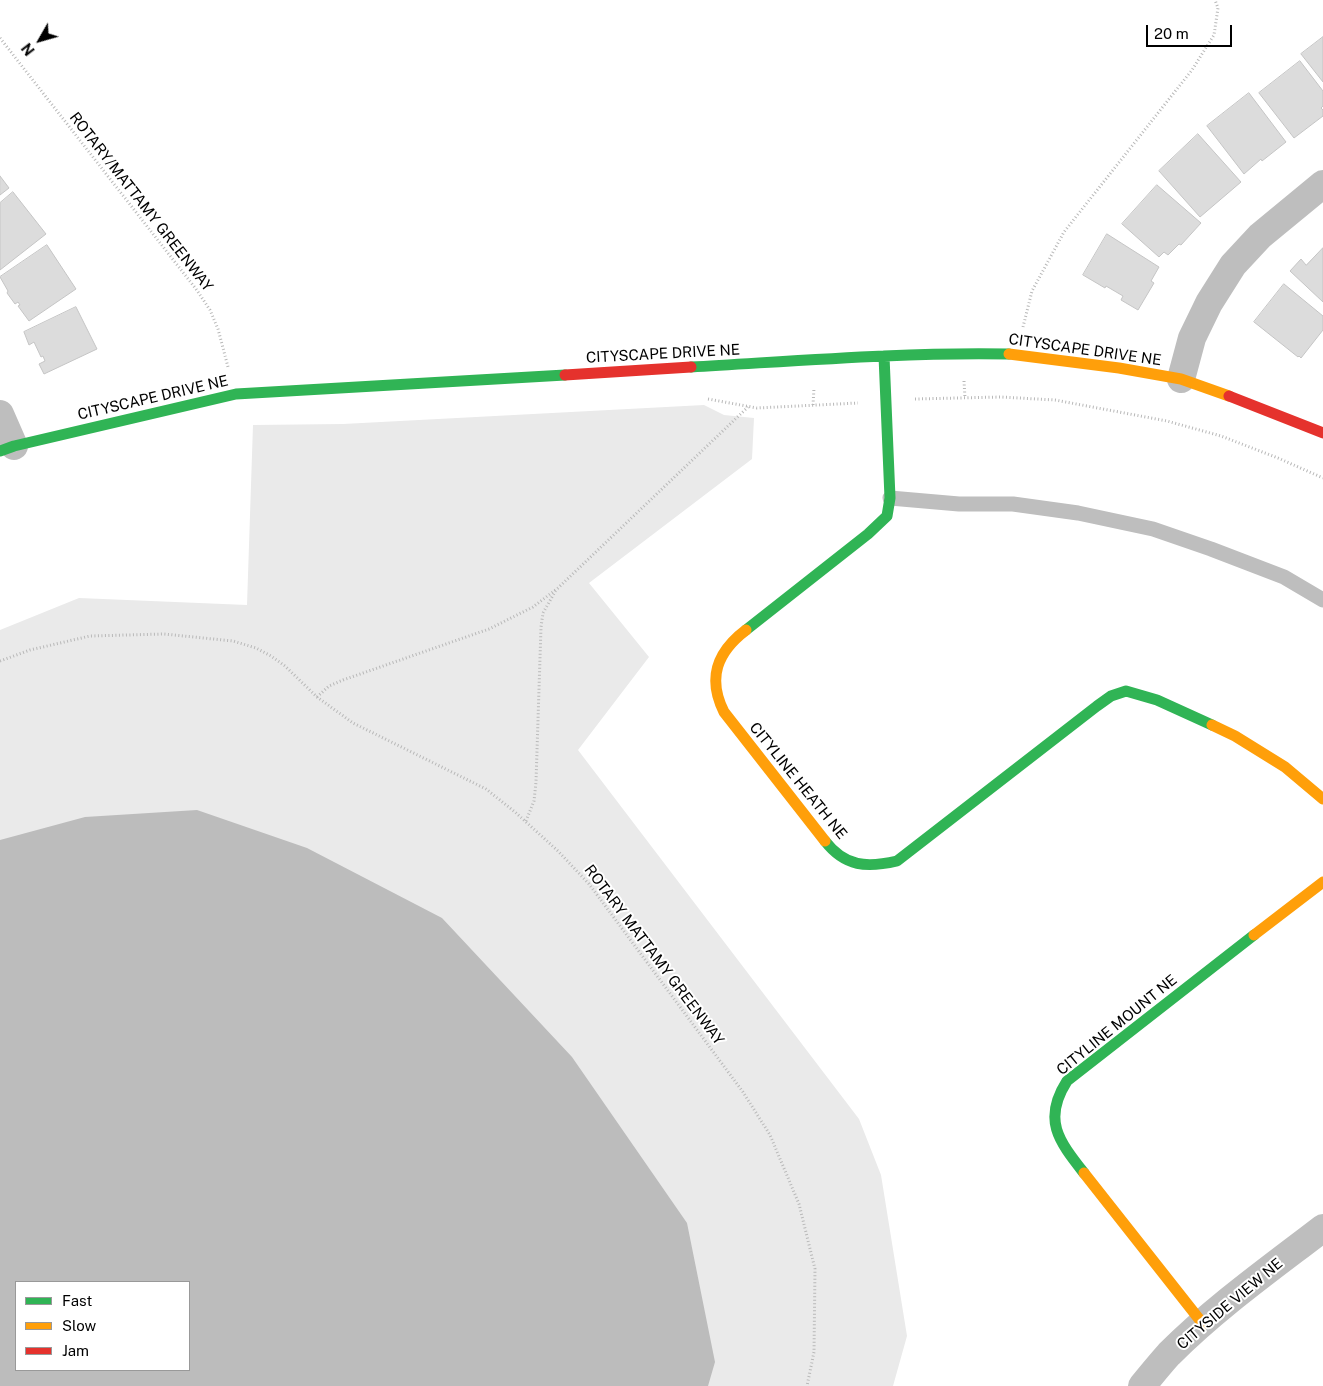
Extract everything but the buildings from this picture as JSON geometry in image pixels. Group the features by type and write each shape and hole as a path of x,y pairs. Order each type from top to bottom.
{"street":[{"path":"1181,379 1192,338 1209,303 1234,265 1260,236 1323,184"},
{"name":"CITYSCAPE DRIVE NE","path":"7,449 236,394 963,353 1017,354 1119,368 1181,379 1252,404 1323,433"},
{"name":"CITYLINE HEATH NE","path":"884,356 890,498 887,516 880,524 734,639 725,650 717,668 716,693 724,712 831,849 849,861 862,866 875,866 897,861 1097,706 1111,696 1126,691 1157,700 1184,711 1235,736 1284,767 1323,799"},
{"path":"0,414 7,449"},
{"name":"CITYLINE MOUNT NE","path":"1203,1324 1063,1146 1056,1128 1054,1111 1056,1097 1067,1081 1323,882"},
{"name":"CITYSIDE VIEW NE","path":"1142,1386 1169,1354 1203,1324 1238,1294 1323,1228"}],"lane":[{"path":"890,498 959,504 1013,504 1078,513 1153,529 1284,577 1323,600"}],"path":[{"path":"1017,354 1032,291 1064,232 1192,70 1214,35 1218,8 1214,0"},
{"name":"ROTARY/MATTAMY GREENWAY","path":"0,38 196,289 210,310 218,329 236,394"},
{"path":"964,374 965,398"},
{"path":"814,382 814,405"},
{"path":"922,399 1001,397 1055,400 1167,421 1221,436 1323,478"},
{"path":"708,399 757,408 857,403"},
{"path":"317,697 329,686 497,625 532,607 558,588 748,407"},
{"path":"526,822 534,801 536,782 541,627 546,605 558,588"},
{"name":"ROTARY MATTAMY GREENWAY","path":"0,661 30,650 90,636 164,634 233,641 256,648 285,666 317,697 353,723 486,789 526,822 590,884 743,1092 770,1135 798,1204 814,1269 814,1352 807,1386"}],"shaded area":[{"path":"704,405 724,415 754,418 752,459 589,583 649,657 578,750 859,1119 881,1175 907,1336 893,1386 0,1386 0,630 79,598 247,605 253,425 343,424"},
{"path":"197,810 307,848 442,918 572,1057 687,1223 715,1362 708,1386 0,1386 0,840 85,817"}],"traffic: fast":[{"path":"691,367 890,356 1009,354"},
{"path":"746,630 868,534 887,516 890,498 884,356"},
{"path":"0,451 14,446 236,394 565,375"},
{"path":"825,841 840,856 849,861 866,865 897,861 1097,706 1111,696 1126,691 1157,700 1212,725"},
{"path":"1084,1173 1067,1151 1057,1130 1055,1119 1056,1107 1067,1081 1254,935"}],"traffic: slow":[{"path":"1009,354 1119,368 1181,379 1229,396"},
{"path":"746,630 728,647 718,666 716,688 719,700 724,712 825,841"},
{"path":"1212,725 1235,736 1285,767 1323,799"},
{"path":"1254,935 1323,882"},
{"path":"1084,1173 1203,1324"}],"traffic: jam":[{"path":"565,375 691,367"},
{"path":"1229,396 1323,433"}]}
